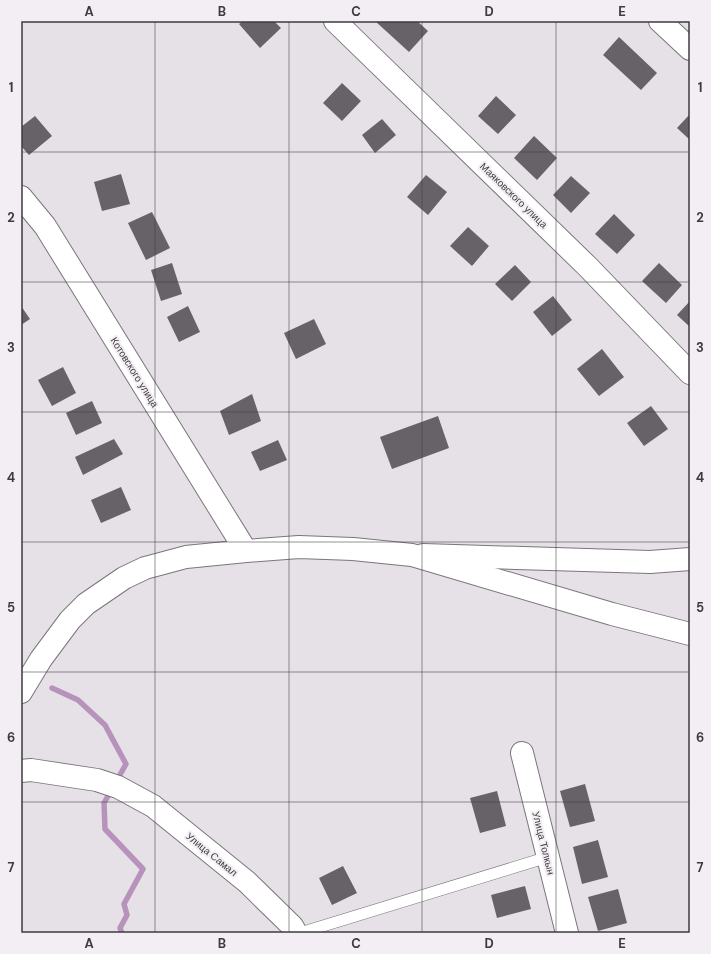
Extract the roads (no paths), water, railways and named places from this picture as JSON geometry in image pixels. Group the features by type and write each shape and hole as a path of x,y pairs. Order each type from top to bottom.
{"street":[{"name":"Маяковского улица","path":"335,21 588,267 690,373"},
{"path":"660,21 690,49"},
{"name":"Котовского улица","path":"21,197 45,226 246,550"},
{"path":"21,692 41,659 70,620 86,604 124,578 145,568 186,557 246,550 299,547 353,549 412,555 650,562 690,559"},
{"path":"412,555 612,614 690,634"},
{"name":"Улица Толкын","path":"522,753 567,933"},
{"name":"Улица Самал","path":"21,771 31,770 97,780 118,786 153,806 241,877 292,926 296,933"}],"lane":[{"path":"300,933 548,857"}],"waterway":[{"path":"52,688 78,700 105,725 126,764 116,782"},
{"path":"112,789 104,803 105,829 143,869 124,904 127,915 120,928 122,933"}]}
